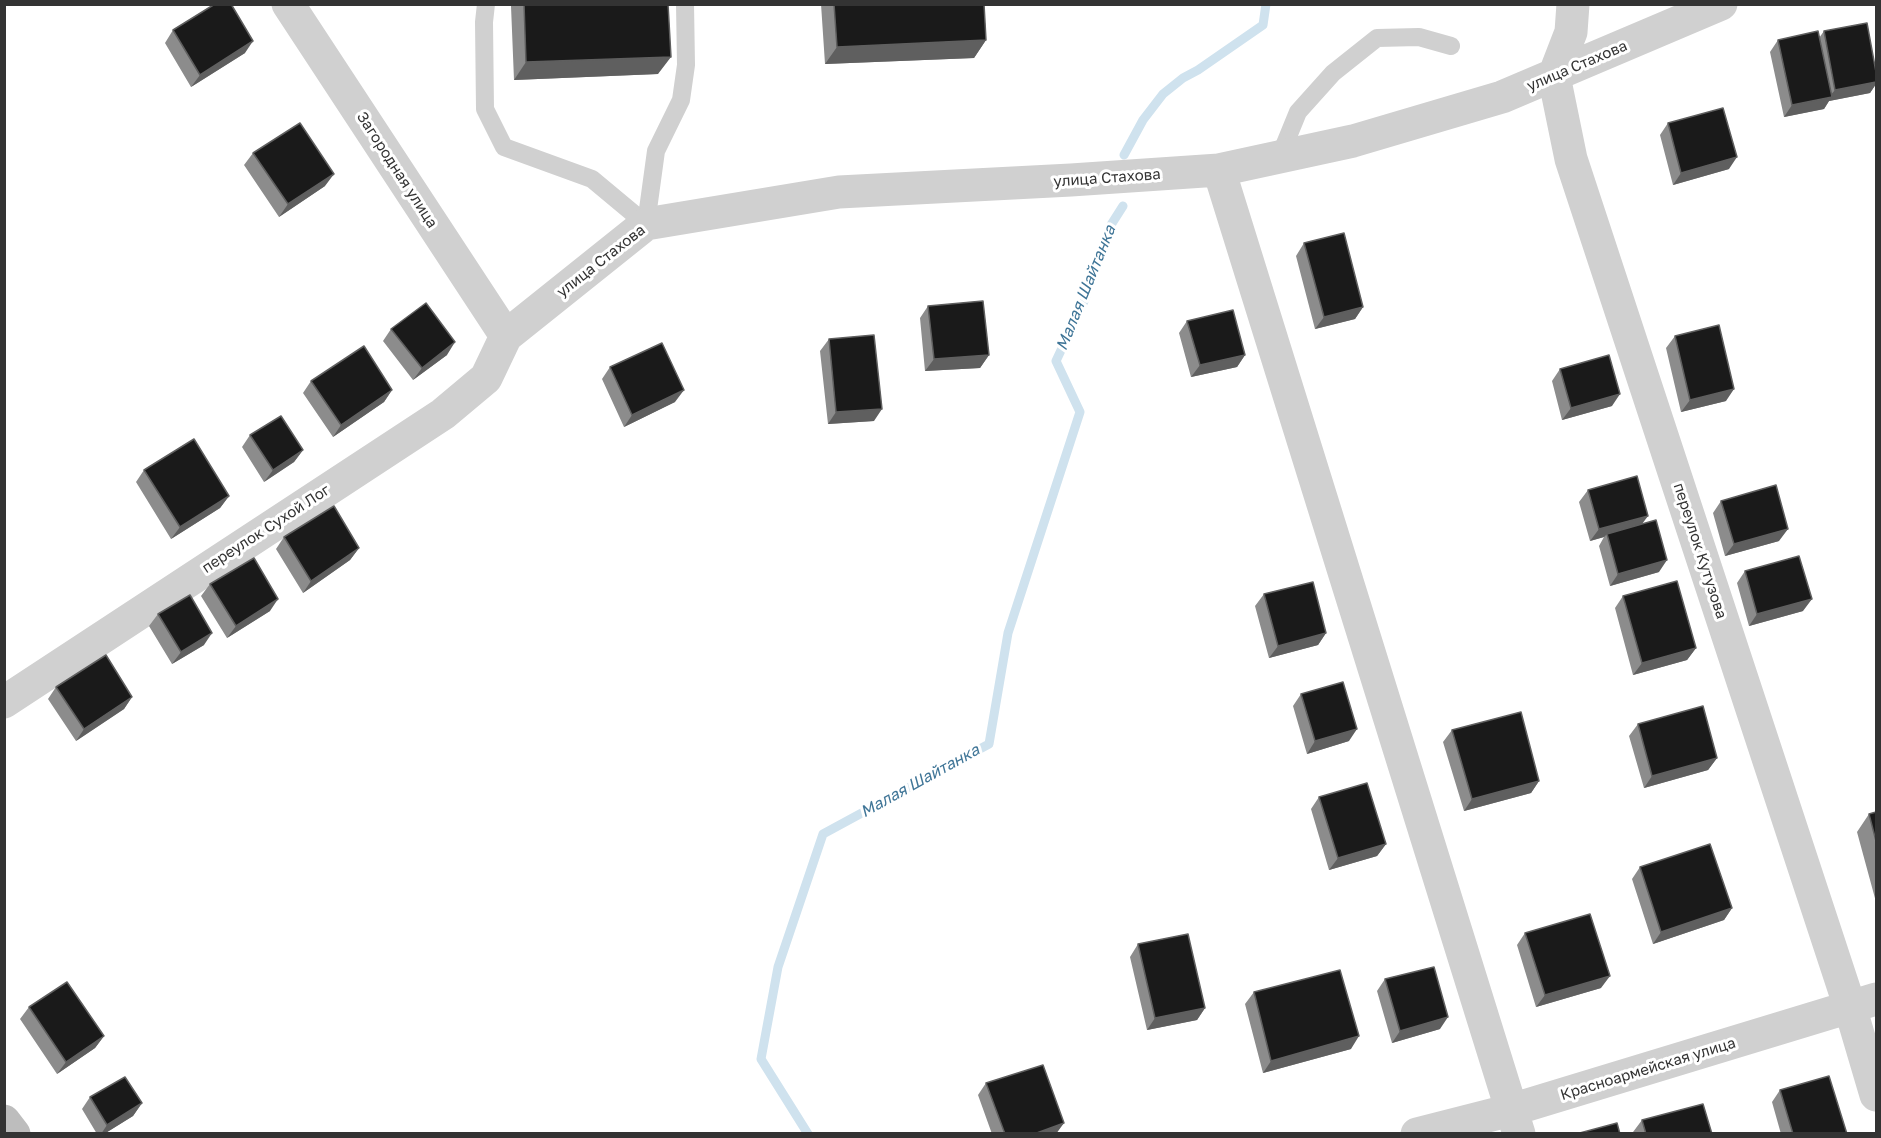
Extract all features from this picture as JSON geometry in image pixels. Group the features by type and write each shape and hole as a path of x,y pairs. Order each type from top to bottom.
{"main road":[{"path":"4,1121 14,1134"}],"street":[{"name":"Загородная улица","path":"288,4 506,336"},
{"path":"1554,76 1571,32 1573,4"},
{"name":"улица Стахова","path":"506,336 646,224 839,192 1219,170 1353,141 1502,97 1721,4"},
{"name":"переулок Кутузова","path":"1554,76 1571,159 1863,1003 1876,1095"},
{"path":"1219,170 1515,1122"},
{"name":"переулок Сухой Лог","path":"4,702 443,414 486,378 506,336"},
{"name":"Красноармейская улица","path":"1417,1134 1515,1122 1863,1003"}],"lane":[{"path":"486,4 483,21 485,109 504,147 592,179 646,224"},
{"path":"646,224 656,151 681,100 686,65 685,4"},
{"path":"1280,156 1298,112 1334,73 1377,38 1419,37 1451,46"}],"building":[{"path":"215,4 231,4 253,41 200,75 173,30"},
{"path":"524,4 668,4 671,57 526,62"},
{"path":"834,4 984,4 986,40 837,47"},
{"path":"1867,23 1876,82 1835,90 1824,31"},
{"path":"1818,31 1832,97 1792,105 1778,40"},
{"path":"1723,108 1737,157 1681,173 1668,123"},
{"path":"300,123 334,174 288,204 253,153"},
{"path":"1344,233 1363,307 1324,317 1304,243"},
{"path":"983,301 989,355 934,359 928,306"},
{"path":"426,303 455,342 422,368 391,329"},
{"path":"1233,310 1245,355 1200,365 1187,321"},
{"path":"1719,325 1734,389 1690,400 1675,336"},
{"path":"874,335 882,409 836,412 829,339"},
{"path":"662,343 684,390 632,415 610,367"},
{"path":"364,346 392,390 341,425 311,381"},
{"path":"1609,355 1620,394 1571,408 1560,369"},
{"path":"281,416 303,450 273,470 250,435"},
{"path":"194,439 229,496 180,527 144,470"},
{"path":"1637,476 1648,516 1599,529 1588,490"},
{"path":"1776,485 1788,529 1734,544 1721,501"},
{"path":"334,506 359,548 311,581 284,537"},
{"path":"1656,520 1667,560 1618,574 1607,534"},
{"path":"1799,556 1812,599 1757,614 1745,571"},
{"path":"254,558 278,599 236,626 210,584"},
{"path":"1677,581 1696,648 1642,663 1623,596"},
{"path":"1313,582 1326,633 1278,646 1264,594"},
{"path":"190,595 212,633 181,652 158,614"},
{"path":"106,655 132,697 84,729 56,687"},
{"path":"1343,682 1357,729 1315,741 1301,694"},
{"path":"1703,706 1717,758 1652,776 1638,724"},
{"path":"1521,712 1539,781 1472,799 1452,730"},
{"path":"1367,783 1386,844 1338,858 1319,797"},
{"path":"1876,812 1876,841 1869,814"},
{"path":"1710,844 1732,908 1661,932 1640,867"},
{"path":"1590,914 1610,976 1545,995 1525,933"},
{"path":"1188,934 1205,1008 1155,1018 1138,944"},
{"path":"1434,967 1448,1017 1400,1031 1385,979"},
{"path":"1340,970 1359,1036 1271,1061 1254,992"},
{"path":"67,982 104,1036 66,1062 29,1007"},
{"path":"1043,1065 1064,1123 1034,1134 1005,1134 986,1083"},
{"path":"1829,1076 1847,1134 1793,1134 1780,1090"},
{"path":"125,1077 142,1103 107,1125 90,1097"},
{"path":"1703,1104 1712,1134 1646,1134 1642,1120"},
{"path":"1617,1123 1620,1134 1576,1134"}],"waterway":[{"name":"Малая Шайтанка","path":"1124,155 1143,120 1163,94 1183,78 1263,25 1266,4"},
{"name":"Малая Шайтанка","path":"808,1134 761,1059 778,967 823,834 989,744 1008,633 1080,412 1056,361 1085,299 1109,228 1123,206"}]}
